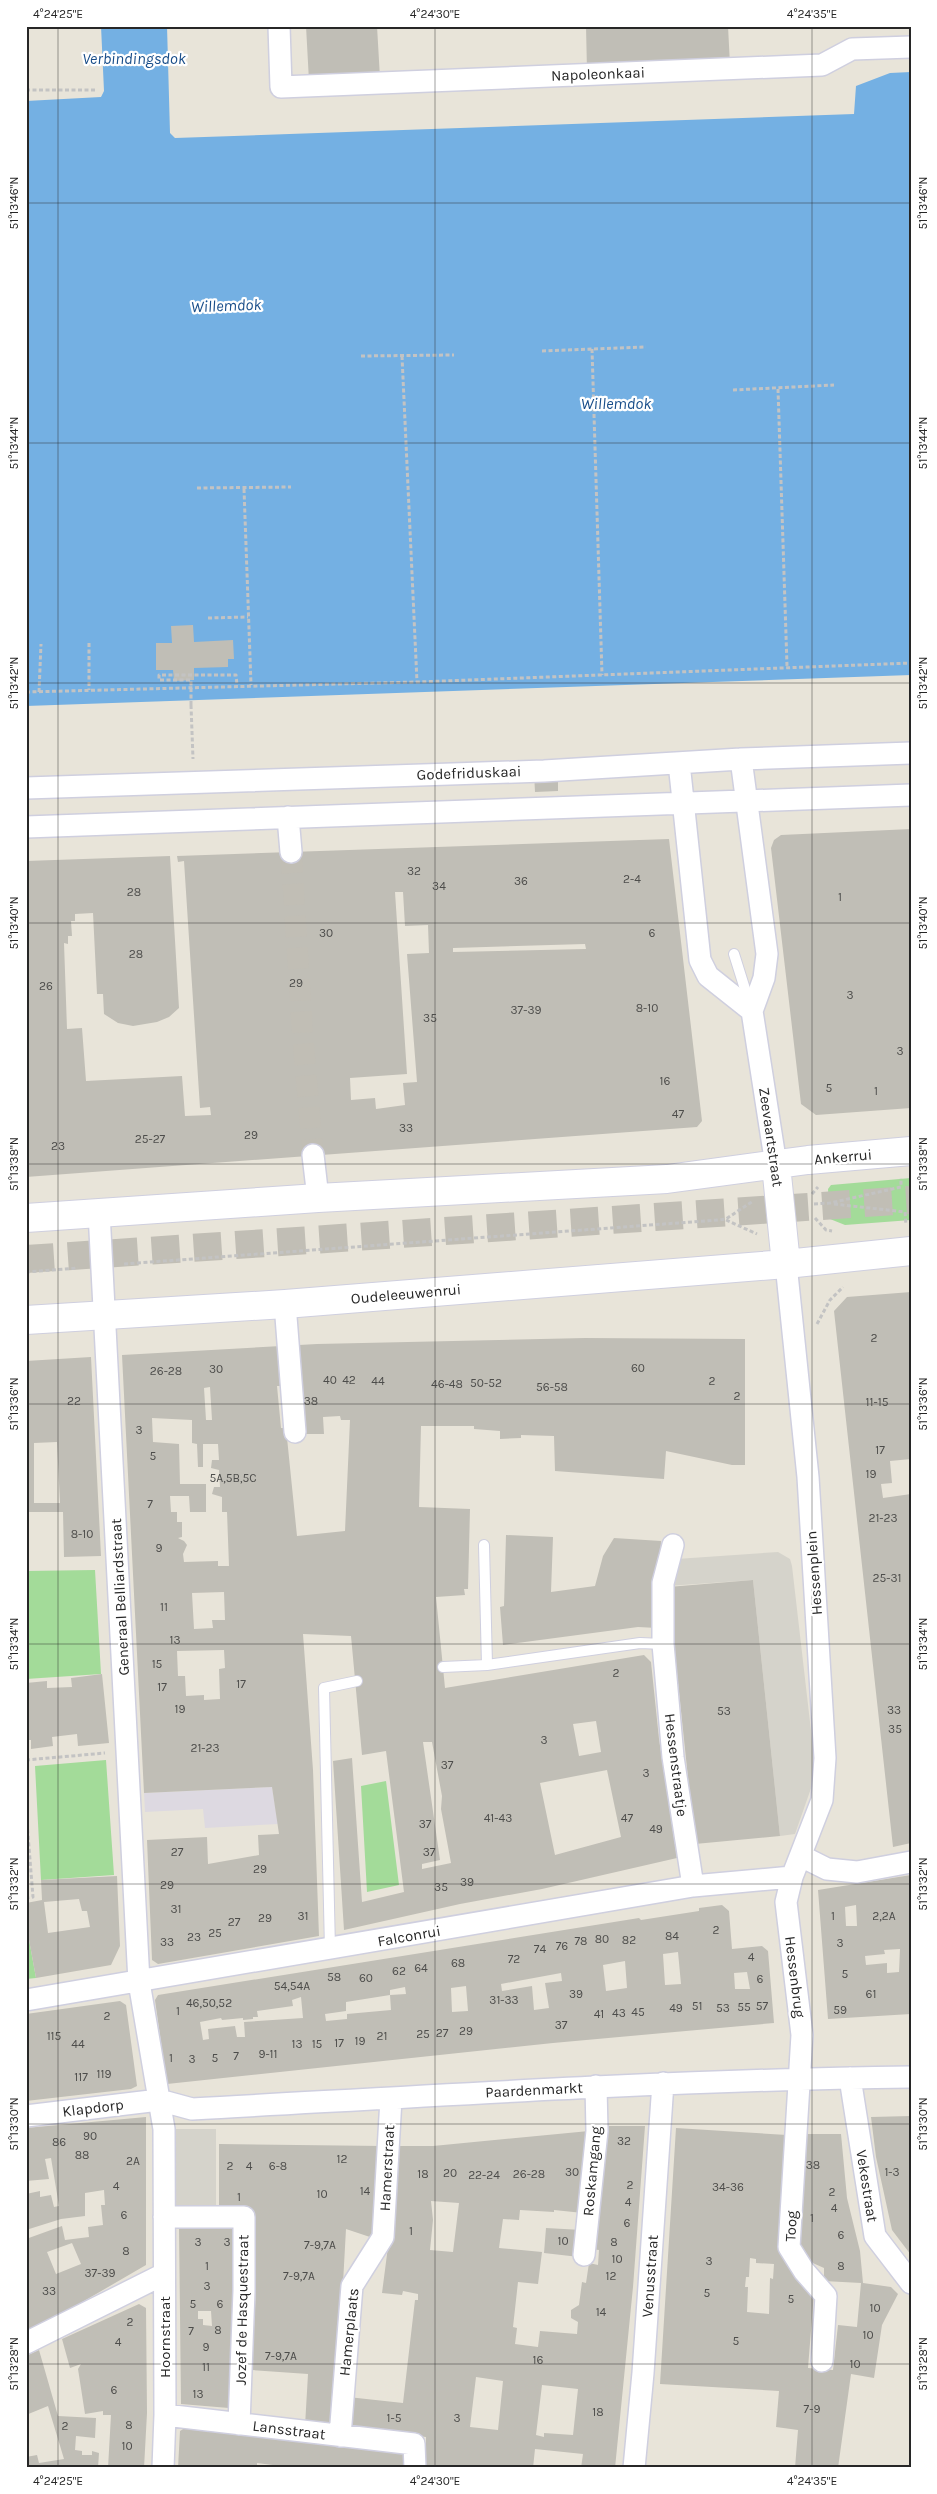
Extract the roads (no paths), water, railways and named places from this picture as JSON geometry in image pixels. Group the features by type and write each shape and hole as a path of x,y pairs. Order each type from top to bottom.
{"street":[{"name":"Napoleonkaai","path":"279,26 281,86 822,65 852,49 911,47"},
{"name":"Godefriduskaai","path":"26,788 544,771 679,762 911,753"},
{"name":"Zeevaartstraat","path":"741,759 767,954 764,978 752,1011 776,1164 786,1264"},
{"path":"679,762 700,960 708,976 752,1011"},
{"path":"26,827 288,816 911,795"},
{"path":"288,816 290,852"},
{"name":"Ankerrui","path":"776,1164 911,1150"},
{"path":"313,1155 318,1198"},
{"path":"26,1218 318,1198 667,1179 776,1164"},
{"name":"Generaal Belliardstraat","path":"99,1212 106,1314 139,1982 159,2100"},
{"path":"786,1264 911,1251"},
{"name":"Oudeleeuwenrui","path":"26,1320 285,1304 786,1264"},
{"name":"Hessenplein","path":"786,1264 808,1477 826,1758 822,1800 792,1877"},
{"path":"285,1304 295,1432"},
{"name":"Hessenstraatje","path":"673,1545 664,1583 663,1644 673,1757 693,1886"},
{"path":"801,1856 827,1870 857,1872 911,1862"},
{"name":"Falconrui","path":"26,2000 330,1950 693,1886 792,1877"},
{"name":"Hessenbrug","path":"792,1877 786,1902 802,2035 801,2078"},
{"name":"Paardenmarkt","path":"159,2100 192,2109 596,2086 801,2078 911,2077"},
{"name":"Toog","path":"801,2078 789,2247 804,2271 826,2296 822,2361"},
{"name":"Vekestraat","path":"850,2078 875,2236 911,2283"},
{"name":"Venusstraat","path":"634,2468 643,2374 663,2084"},
{"name":"Roskamgang","path":"584,2256 597,2131 596,2086"},
{"name":"Hamerstraat","path":"383,2237 391,2099"},
{"name":"Klapdorp","path":"26,2116 159,2100"},
{"name":"Hoornstraat","path":"159,2100 164,2129 165,2415 163,2468"},
{"name":"Jozef de Hasquestraat","path":"164,2211 244,2217 244,2291 239,2424"},
{"name":"Hamerplaats","path":"340,2436 352,2286 383,2237"},
{"path":"26,2343 164,2274"},
{"name":"Lansstraat","path":"165,2415 414,2444 415,2468"}],"lane":[{"path":"734,954 752,1011"},
{"path":"484,1545 487,1665"},
{"path":"443,1667 487,1665 640,1643 663,1644"},
{"path":"330,1950 324,1688 356,1681"}],"water":[{"name":"Willemdok","path":"101,26 167,26 170,133 175,138 854,114 856,86 890,73 911,72 911,675 26,706 26,101 101,97 104,91"}],"tunnel":[{"path":"291,852 303,1040 313,1155"},
{"path":"26,1259 911,1200"}],"water label":[{"name":"Verbindingsdok","path":"134,58"}]}
